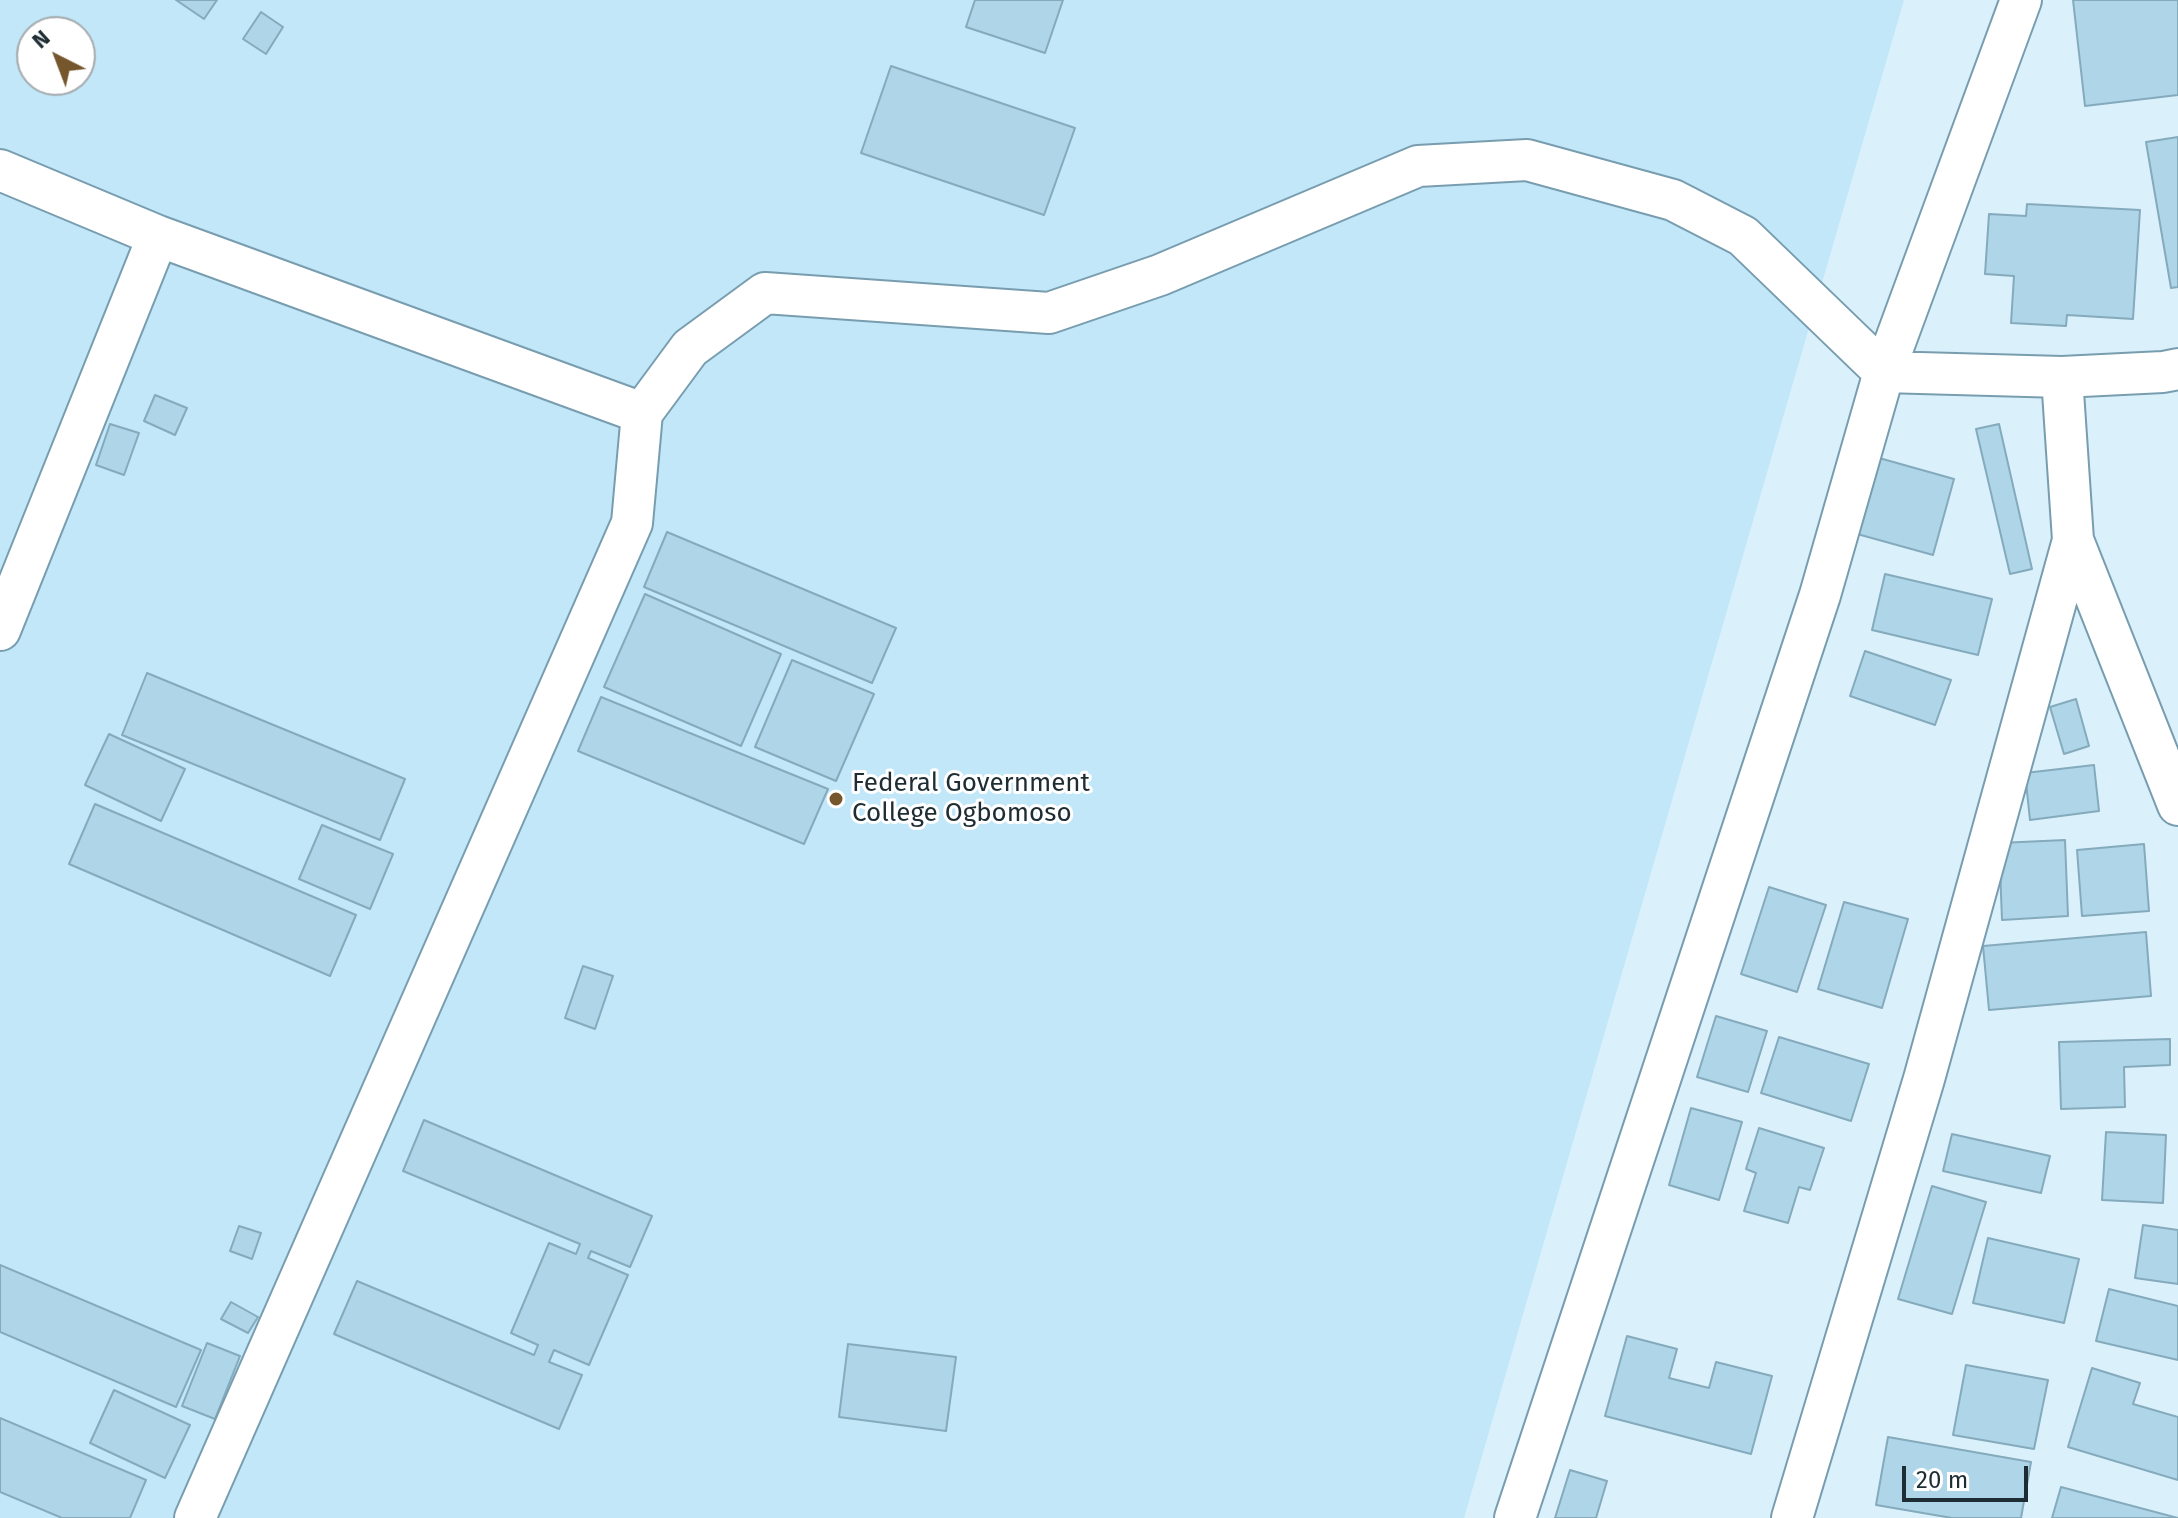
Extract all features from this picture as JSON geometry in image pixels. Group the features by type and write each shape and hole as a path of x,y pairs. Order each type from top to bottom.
{"street":[{"path":"1515,1518 1820,595 1884,372 2021,0"},
{"path":"195,1518 632,523 642,413 690,348 765,293 1049,313 1160,275 1418,166 1527,160 1673,200 1743,236 1884,372 2062,377 2178,369"},
{"path":"0,170 158,236 642,413"},
{"path":"0,630 158,236"},
{"path":"2062,377 2073,540 2178,805"},
{"path":"1792,1518 1924,1079 2073,540"}],"shaded area":[{"name":"Federal Government College Ogbomoso","path":"0,0 1904,0 1464,1518 0,1518"}],"building":[{"path":"176,0 217,0 204,19"},
{"path":"975,0 1063,0 1045,53 966,27"},
{"path":"2073,0 2178,0 2178,95 2085,106"},
{"path":"261,12 283,27 266,54 243,39"},
{"path":"891,66 1075,128 1044,215 861,153"},
{"path":"2178,137 2178,287 2171,288 2146,142"},
{"path":"2027,204 2140,210 2133,319 2067,315 2066,326 2011,323 2014,276 1985,274 1989,214 2026,216"},
{"path":"155,395 187,408 175,435 144,421"},
{"path":"110,424 139,433 124,475 96,465"},
{"path":"1999,424 2032,569 2010,574 1976,429"},
{"path":"1872,456 1954,479 1933,555 1850,532"},
{"path":"667,532 896,628 872,683 644,587"},
{"path":"1885,574 1992,599 1978,655 1872,630"},
{"path":"645,594 781,654 741,746 604,687"},
{"path":"1865,651 1951,680 1935,725 1850,696"},
{"path":"792,660 874,694 836,781 755,747"},
{"path":"147,673 405,779 380,840 122,735"},
{"path":"601,697 828,789 804,844 578,751"},
{"path":"2076,699 2089,746 2064,754 2050,707"},
{"path":"109,734 185,769 161,821 85,785"},
{"path":"2094,765 2099,811 2030,820 2025,773"},
{"path":"95,804 356,915 330,976 69,864"},
{"path":"322,825 393,854 370,909 299,879"},
{"path":"2065,840 2068,916 2002,920 1999,843"},
{"path":"2144,844 2149,911 2082,916 2077,850"},
{"path":"1769,887 1826,905 1797,992 1741,974"},
{"path":"1844,902 1908,919 1882,1008 1818,989"},
{"path":"2146,932 2151,996 1989,1010 1983,946"},
{"path":"583,966 613,976 595,1029 565,1018"},
{"path":"1716,1016 1767,1031 1748,1092 1697,1077"},
{"path":"1779,1037 1869,1064 1851,1121 1761,1093"},
{"path":"2170,1039 2170,1065 2124,1067 2125,1107 2061,1109 2059,1042"},
{"path":"1691,1108 1742,1122 1719,1200 1669,1185"},
{"path":"424,1120 652,1216 630,1267 591,1251 588,1258 628,1275 589,1365 554,1350 549,1362 582,1375 559,1429 334,1334 357,1281 534,1355 538,1345 511,1333 549,1243 576,1254 580,1244 403,1171"},
{"path":"1759,1128 1824,1148 1810,1190 1799,1187 1788,1223 1744,1211 1756,1173 1746,1169"},
{"path":"2106,1132 2166,1135 2163,1203 2102,1200"},
{"path":"1952,1134 2050,1156 2041,1193 1943,1171"},
{"path":"1932,1186 1986,1202 1952,1314 1898,1299"},
{"path":"2143,1225 2178,1230 2178,1284 2135,1278"},
{"path":"239,1226 261,1233 252,1259 230,1251"},
{"path":"1988,1238 2079,1259 2064,1323 1973,1303"},
{"path":"0,1265 201,1350 176,1407 0,1332"},
{"path":"2109,1289 2178,1306 2178,1360 2096,1341"},
{"path":"231,1302 258,1317 248,1333 221,1319"},
{"path":"1627,1336 1677,1349 1669,1378 1709,1388 1716,1362 1772,1376 1751,1454 1605,1416"},
{"path":"207,1343 240,1356 215,1419 182,1406"},
{"path":"848,1344 956,1357 946,1431 839,1417"},
{"path":"1966,1365 2048,1380 2034,1449 1953,1435"},
{"path":"2092,1368 2140,1383 2133,1404 2178,1417 2178,1480 2068,1447"},
{"path":"114,1390 190,1425 165,1478 90,1443"},
{"path":"0,1418 146,1480 130,1518 62,1518 0,1492"},
{"path":"1888,1437 2031,1462 2021,1518 1952,1518 1876,1505"},
{"path":"1570,1470 1607,1481 1596,1518 1555,1518"},
{"path":"2061,1487 2178,1518 2052,1518"}],"place":[{"name":"Federal Government College Ogbomoso","path":"836,799"}]}
